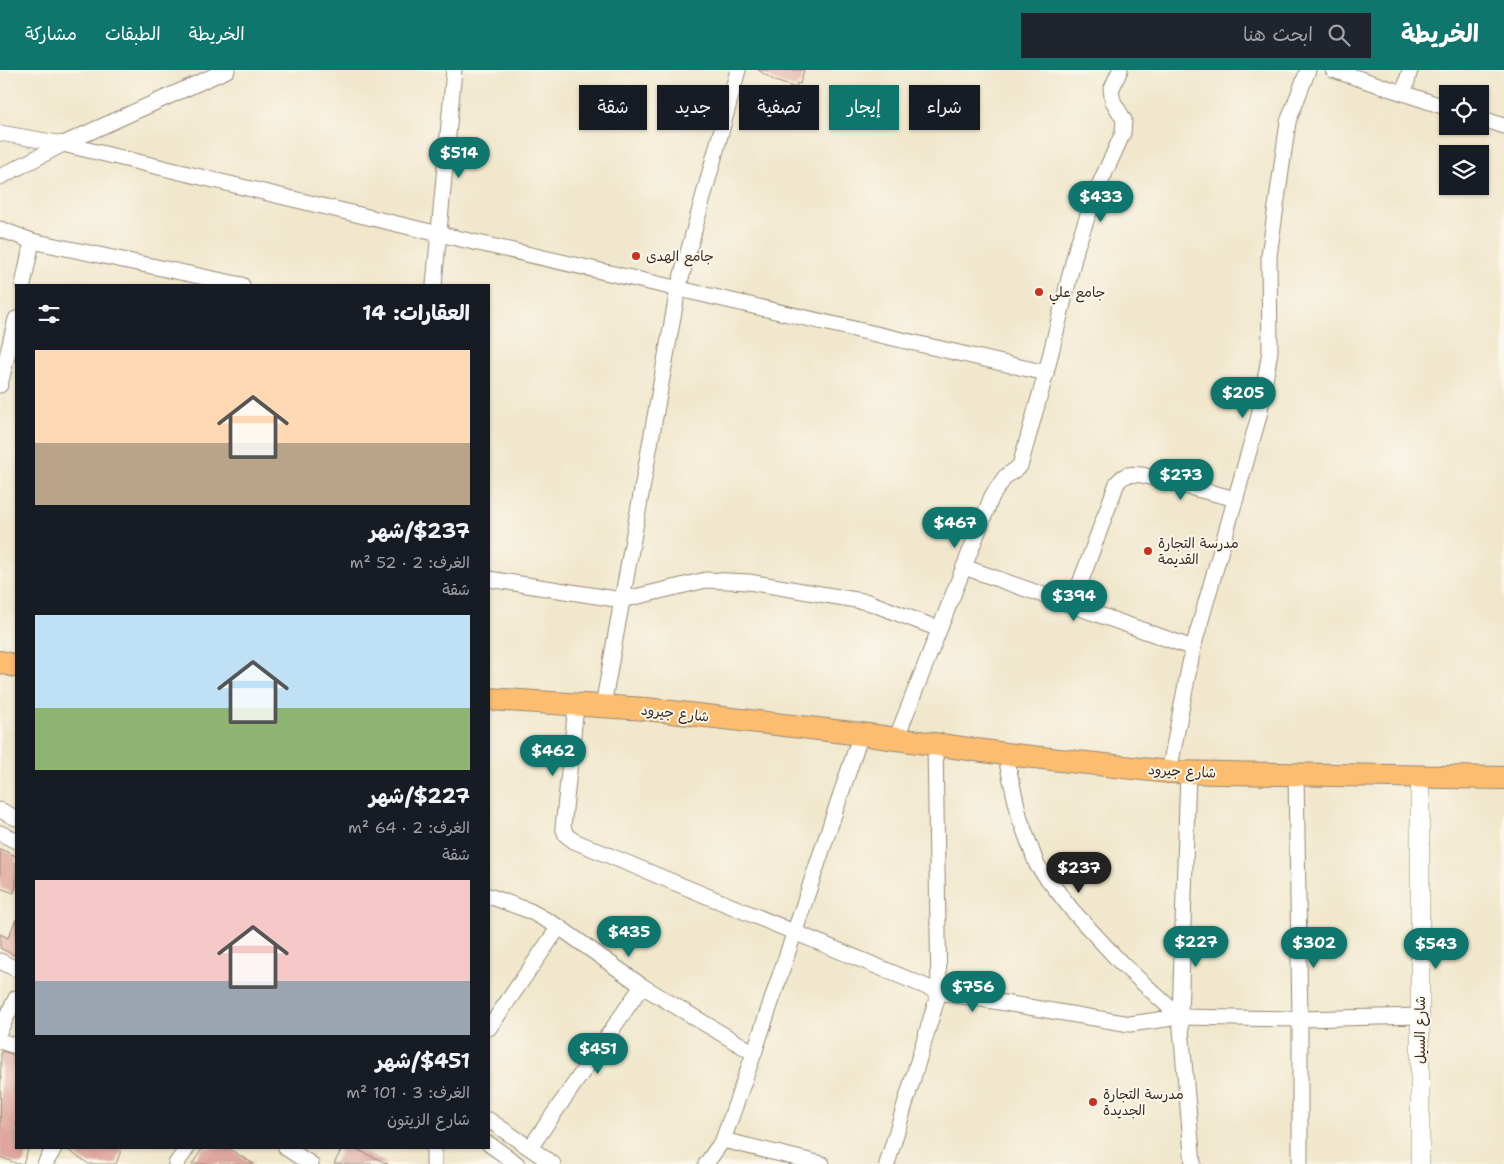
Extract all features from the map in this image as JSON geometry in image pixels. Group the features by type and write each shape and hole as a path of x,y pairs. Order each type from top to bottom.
{"main road":[{"path":"0,647 15,651"},
{"path":"0,662 15,666"},
{"name":"شارع جيرود","path":"490,699 646,709 861,734 1005,754 1178,772 1504,778"},
{"name":"شارع جيرود","path":"490,710 861,734"}],"street":[{"path":"0,177 63,144 227,70"},
{"path":"434,284 454,70"},
{"path":"602,706 678,289 738,70"},
{"path":"896,739 992,496 1005,477 1020,466 1046,373 1077,246 1097,190 1123,132 1124,120 1113,101 1111,90 1120,70"},
{"path":"1193,1164 1180,1017 1178,772 1193,648 1260,416 1270,351 1269,256 1288,122 1308,70"},
{"path":"1333,70 1439,105"},
{"path":"1404,93 1410,70"},
{"path":"1489,121 1504,126"},
{"path":"0,133 63,144 439,234 1046,373"},
{"path":"0,229 32,241 237,284"},
{"path":"23,284 32,241"},
{"path":"0,385 6,336 15,321"},
{"path":"1072,605 1117,483 1122,477 1128,474 1142,475 1236,499"},
{"path":"964,567 1193,648"},
{"path":"490,579 622,600 706,580 749,582 868,602 939,630"},
{"path":"575,716 563,827 566,834 574,841 939,992 1130,1024 1180,1017 1300,1019 1420,1016"},
{"path":"706,1164 723,1140 861,734"},
{"path":"887,1164 939,992 935,744"},
{"path":"1005,754 1020,819 1037,865 1072,910 1120,962 1180,1017"},
{"path":"1296,774 1300,1164"},
{"name":"شارع السيل","path":"1420,777 1420,1164"},
{"path":"0,810 15,818"},
{"path":"0,833 15,840"},
{"path":"490,896 530,911 559,927 642,986 754,1053"},
{"path":"490,1027 559,927"},
{"path":"0,961 15,968"},
{"path":"530,1148 642,986"},
{"path":"0,1030 15,1000"},
{"path":"0,1041 15,1046"},
{"path":"490,1121 553,1164"},
{"path":"723,1140 822,1164"},
{"path":"490,1145 517,1164"},
{"path":"45,1164 53,1149"},
{"path":"176,1164 186,1149"},
{"path":"288,1149 311,1164"},
{"path":"434,1149 434,1164"}],"building":[{"path":"758,70 804,70 800,84 787,85 775,81"},
{"path":"0,849 15,856 15,890 14,893 0,888"},
{"path":"15,921 15,956 0,948 0,934 8,938"},
{"path":"1,1051 15,1055 15,1149 28,1150 23,1164 0,1157"},
{"path":"66,1149 122,1149 116,1164 89,1164"},
{"path":"202,1149 230,1149 254,1164 192,1164"},
{"path":"342,1149 356,1149 388,1164 334,1164"}],"place":[{"name":"جامع الهدى","path":"636,256"},
{"name":"جامع علي","path":"1039,292"},
{"name":"مدرسة التجارة القديمة","path":"1148,551"},
{"name":"مدرسة التجارة الجديدة","path":"1093,1102"}]}
